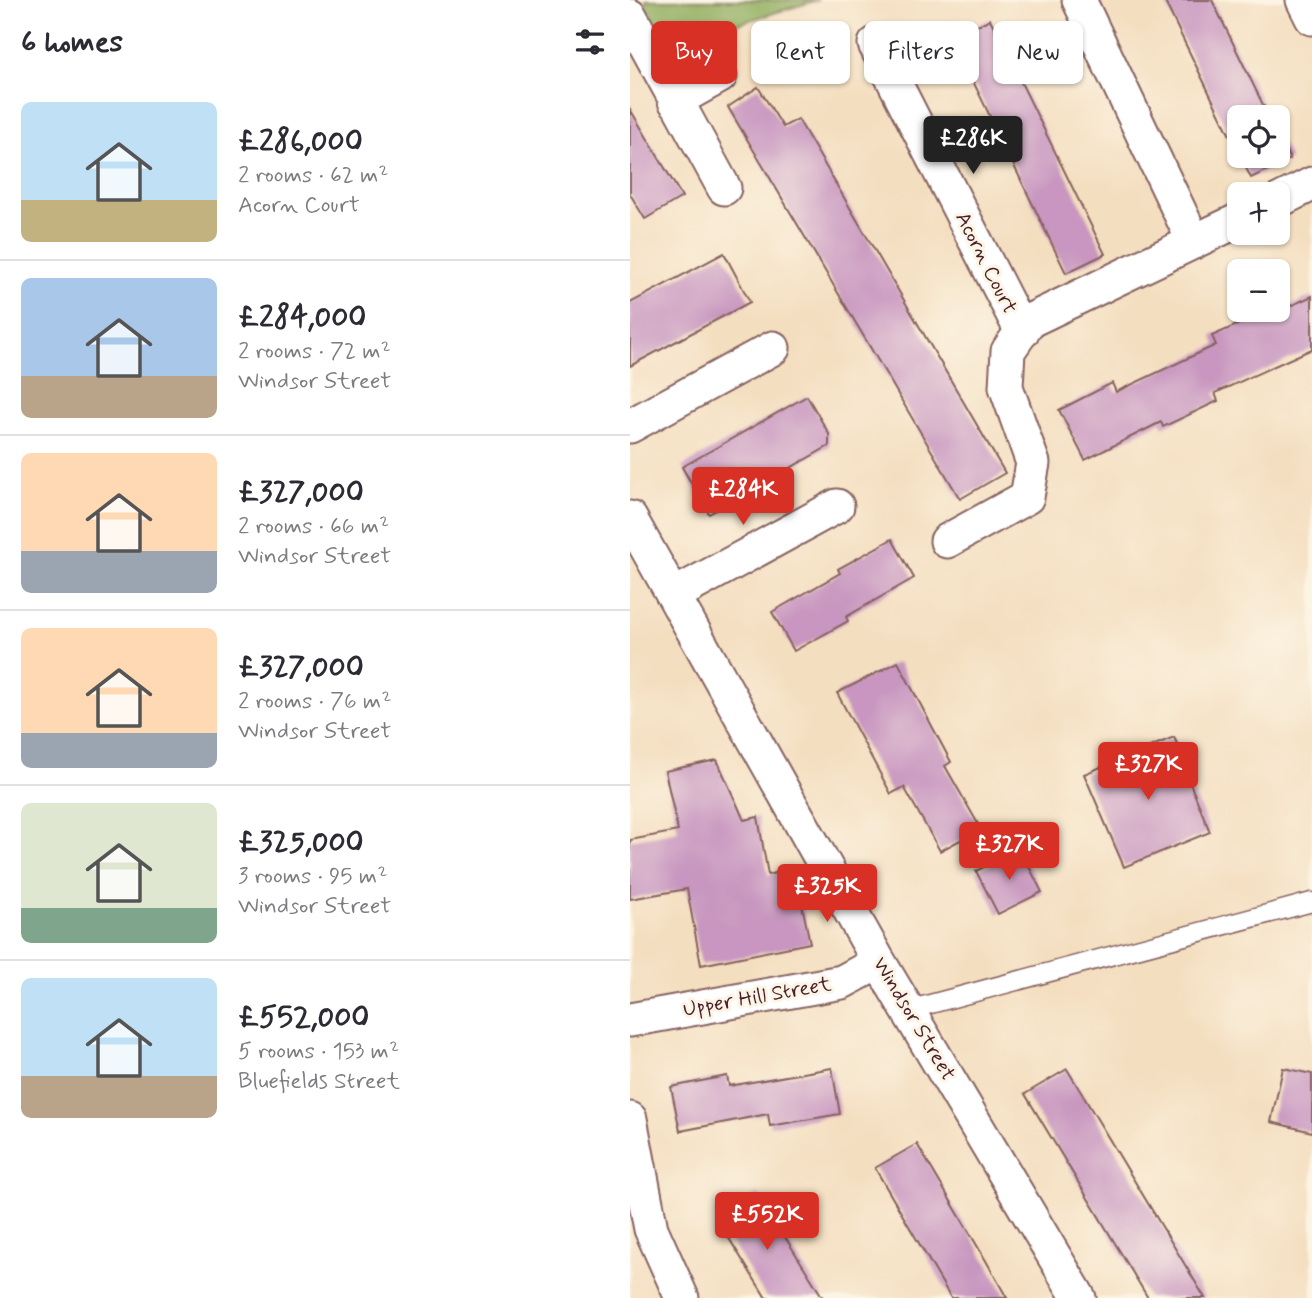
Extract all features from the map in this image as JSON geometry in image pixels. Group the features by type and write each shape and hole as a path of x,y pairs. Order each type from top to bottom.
{"street":[{"path":"1079,0 1194,242"},
{"path":"1303,0 1312,18"},
{"path":"630,16 724,188"},
{"path":"675,101 706,84"},
{"name":"Acorn Court","path":"895,84 1021,332"},
{"path":"1290,195 1312,184"},
{"name":"Acorn Court","path":"947,541 1027,497 1033,463 1006,387 1008,351 1029,321 1227,226"},
{"path":"630,426 773,348"},
{"path":"674,595 838,506"},
{"name":"Windsor Street","path":"630,518 879,962 1079,1298"},
{"name":"Upper Hill Street","path":"630,1020 842,982 879,962"},
{"path":"630,1119 651,1229 682,1298"}],"lane":[{"path":"908,1010 1312,902"}],"green space":[{"path":"646,0 818,0 737,24 737,21 655,21 645,7"}],"building":[{"path":"1164,0 1212,0 1263,105 1227,105 1227,129"},
{"path":"990,19 993,25 993,84 1022,84 1105,254 1066,273 974,84 979,84 979,24"},
{"path":"758,87 783,127 798,119 1005,473 960,499 728,107"},
{"path":"630,109 682,197 645,219 630,194"},
{"path":"1246,168 1272,168 1251,178"},
{"path":"724,253 750,302 630,366 630,303"},
{"path":"1312,296 1312,349 1215,393 1218,401 1163,427 1161,422 1085,460 1059,410 1112,383 1116,392 1216,345 1212,336 1244,322 1290,322 1290,306"},
{"path":"807,396 829,434 829,446 709,514 682,467"},
{"path":"892,539 914,578 846,617 848,621 794,651 772,612 840,573 838,569"},
{"path":"898,662 951,762 945,766 981,829 940,851 904,787 891,794 837,693"},
{"path":"1174,737 1210,832 1124,867 1084,774"},
{"path":"717,760 744,820 758,817 768,875 782,871 787,898 800,895 810,943 701,965 687,889 630,899 630,840 678,831 665,771"},
{"path":"1020,849 1042,892 998,914 976,871"},
{"path":"832,1068 840,1114 770,1126 768,1114 680,1131 671,1087 727,1076 729,1086"},
{"path":"1283,1068 1312,1074 1312,1132 1271,1122"},
{"path":"1067,1069 1205,1298 1148,1298 1025,1094"},
{"path":"917,1144 1007,1298 951,1298 875,1168"},
{"path":"758,1194 823,1298 766,1298 717,1219"}]}
